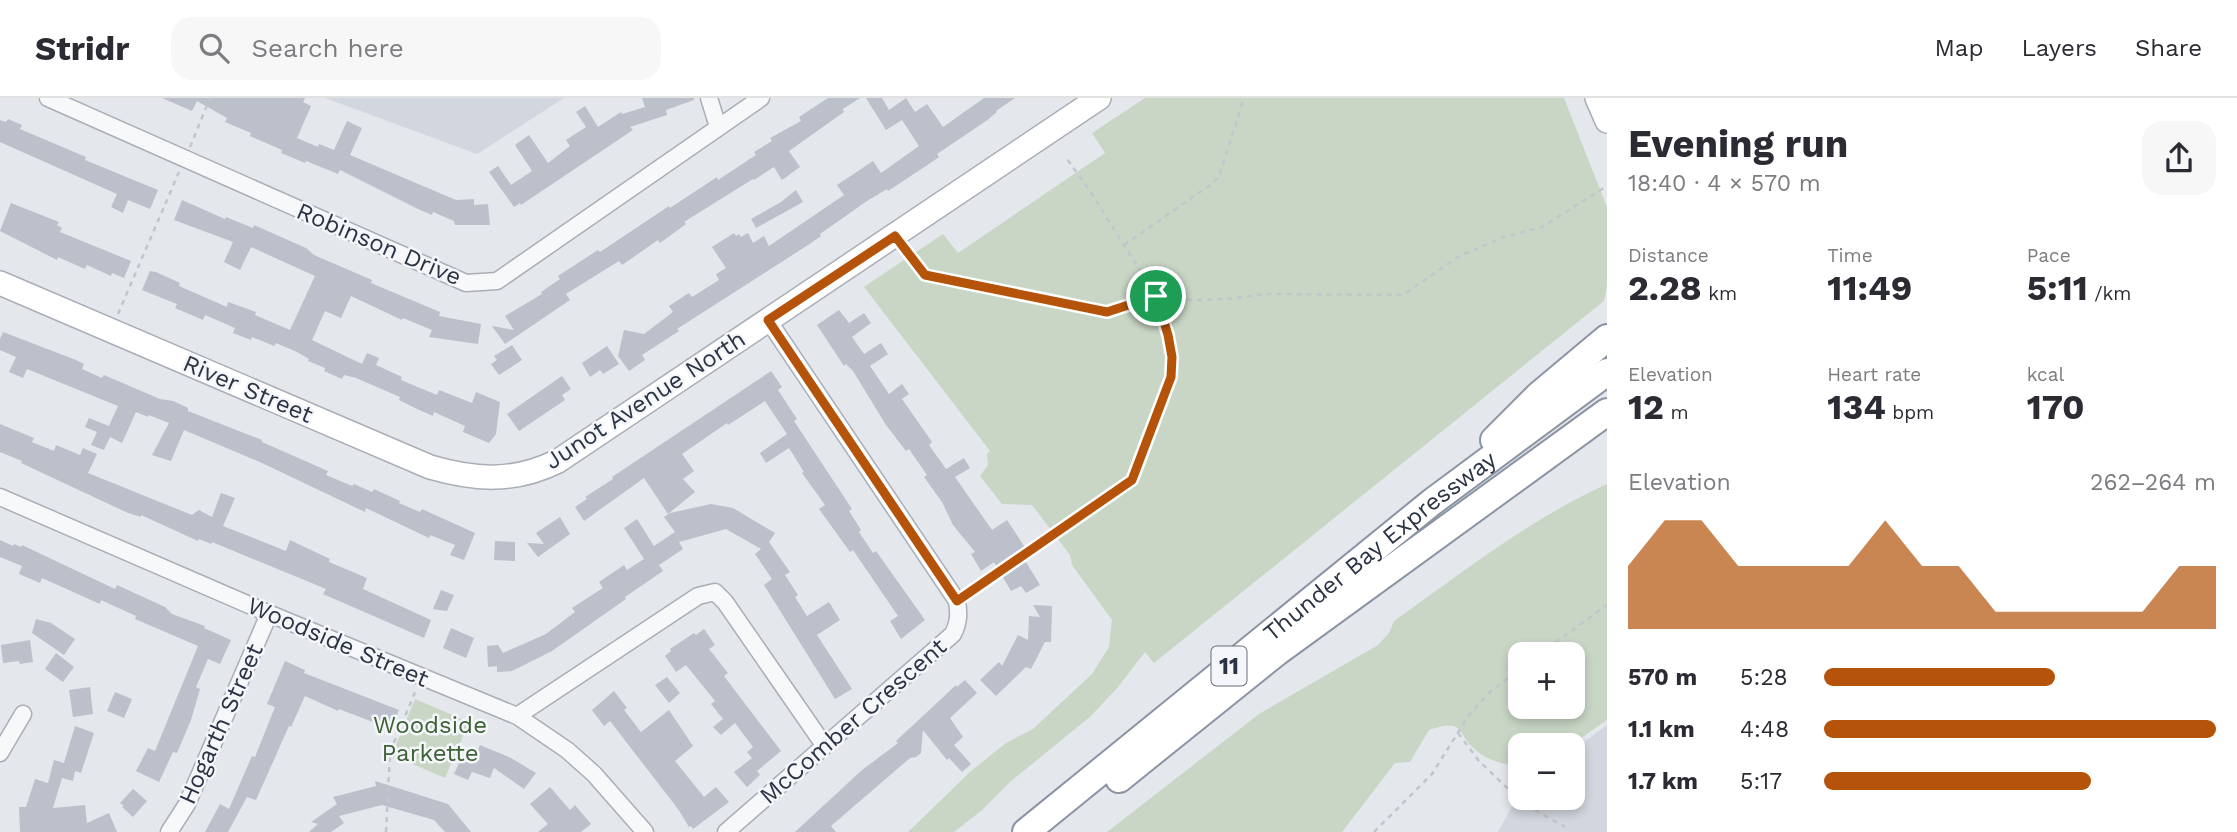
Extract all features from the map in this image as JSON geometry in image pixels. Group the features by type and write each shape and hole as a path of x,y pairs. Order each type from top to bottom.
{"highway":[{"path":"1433,502 1539,394 1607,338"},
{"name":"Thunder Bay Expressway","path":"1026,832 1433,502 1607,372"},
{"name":"Thunder Bay Expressway","path":"1053,832 1278,652 1607,412"},
{"path":"1462,518 1607,435"}],"main road":[{"name":"Junot Avenue North","path":"500,477 524,475 556,462 895,236 1071,107 1099,98"},
{"path":"1597,98 1607,121"},
{"name":"River Street","path":"0,283 430,467 467,477 500,477"}],"street":[{"name":"Robinson Drive","path":"48,98 466,283 497,281 761,98"},
{"path":"709,98 719,127"},
{"path":"768,320 957,601"},
{"name":"Woodside Street","path":"0,496 269,614 517,716 567,750 594,774 645,832"},
{"path":"517,716 698,596 715,592 722,598 824,745"},
{"name":"McComber Crescent","path":"726,832 953,634 958,623 957,601"},
{"name":"Hogarth Street","path":"169,832 187,804 269,614"},
{"path":"0,753 23,714"}],"path":[{"path":"111,331 210,98"},
{"path":"1124,245 1213,183 1219,176 1244,98"},
{"path":"957,601 1132,480 1171,377 1172,357 1168,335 1156,296 1067,159"},
{"path":"895,236 925,275 1107,312 1156,296 1193,300 1268,295 1403,295 1458,257 1501,238 1542,227 1607,186"},
{"path":"1556,642 1607,605"},
{"path":"386,832 390,752 422,677"},
{"path":"1374,832 1432,774 1469,715 1490,692 1508,678"},
{"path":"1458,733 1479,761 1524,804 1565,827"}],"shaded area":[{"path":"325,98 564,98 477,154"},
{"path":"1607,725 1607,832 1498,832 1510,810 1585,810 1585,741"}],"green space":[{"path":"1145,98 1564,98 1607,207 1607,286 1604,301 1154,663 1145,652 1091,716 954,832 908,832 970,772 1006,743 1033,729 1092,674 1109,647 1112,620 1072,565 1070,555 1032,505 1002,504 980,476 988,465 987,454 990,451 864,287 943,234 958,253 1105,153 1092,133"},
{"path":"1607,484 1607,720 1585,735 1585,733 1508,733 1508,764 1482,755 1455,727 1429,730 1410,762 1395,763 1342,832 1107,832 1259,714 1378,645 1389,633 1394,621 1551,513"},
{"name":"Woodside Parkette","path":"415,699 469,722 445,778 392,755"}],"building":[{"path":"162,98 305,98 303,102 311,106 297,138 334,150 347,121 362,128 350,155 456,200 474,199 474,205 488,204 490,225 455,225 454,221 418,209 340,170 338,174 281,153 282,150 225,122 227,118 197,101 192,111"},
{"path":"642,98 694,100 666,110 667,115 630,127 633,130 521,205 520,203 514,207 489,172 498,166 511,185 532,171 515,145 529,135 548,163 570,146 566,140 586,127 576,112 585,106 598,127 621,112 622,114 645,107"},
{"path":"828,98 860,98 789,151 800,167 782,180 774,167 753,179 684,222 686,224 660,243 658,240 622,265 619,261 566,294 570,300 505,344 492,326 514,330 505,316 542,294 541,292 560,279 558,276 756,155 754,152 772,141 770,138 801,121 799,117"},
{"path":"866,98 882,98 889,110 906,98 915,112 927,104 943,127 984,98 1015,98 937,154 939,157 929,164 888,191 887,189 867,201 808,245 677,329 679,331 642,355 645,360 629,371 618,356 624,330 644,334 673,312 669,306 689,293 692,297 719,280 716,274 726,268 712,247 734,233 741,237 748,233 753,243 764,236 769,246 844,195 837,185 873,161 881,173 919,146 902,120 886,130"},
{"path":"8,119 22,125 20,129 86,157 85,160 158,190 150,209 128,200 123,213 111,207 117,194 0,142 0,120 6,122"},
{"path":"796,190 803,202 756,228 751,219"},
{"path":"182,200 225,219 226,217 253,228 254,225 306,248 314,255 372,280 371,283 440,312 439,316 481,324 478,344 429,337 432,330 403,318 402,320 351,296 341,318 325,311 312,340 362,364 367,353 379,358 376,365 402,377 401,380 437,395 439,390 472,403 476,392 500,402 496,434 489,443 463,432 465,426 434,412 433,416 417,409 399,400 400,397 356,378 344,375 342,379 324,371 325,368 308,361 309,359 297,352 276,343 274,346 233,333 235,328 205,315 203,320 175,308 177,304 142,290 150,271 156,272 180,283 179,286 227,307 228,302 248,309 256,312 255,315 290,330 315,276 251,247 240,270 224,262 233,242 174,220"},
{"path":"11,203 59,222 57,225 62,228 60,232 131,261 124,278 112,273 111,276 87,265 85,269 58,257 57,260 0,231"},
{"path":"839,310 849,323 864,313 871,323 852,337 864,354 881,343 888,354 870,366 889,394 902,384 909,394 902,399 932,442 929,445 946,469 964,458 970,468 955,477 992,530 1007,520 1026,549 1020,552 1040,585 1026,593 1021,586 1011,591 994,562 981,571 971,554 975,552 953,525 942,502 924,477 927,475 909,449 906,451 886,425 853,371 846,364 844,366 817,325"},
{"path":"3,332 76,360 84,364 82,369 102,378 104,375 160,399 173,401 188,408 188,411 262,440 328,471 326,475 372,492 374,489 400,501 399,503 420,512 422,509 475,533 464,560 450,555 455,545 430,535 429,538 366,508 365,512 262,463 184,430 171,461 152,455 169,423 149,415 148,417 136,412 122,443 110,437 104,450 91,445 97,432 85,427 89,418 109,426 118,406 27,369 23,378 9,372 16,357 0,350"},
{"path":"512,345 522,360 499,375 491,364 497,360 494,356"},
{"path":"607,346 619,364 603,374 600,370 590,377 582,363"},
{"path":"771,371 782,387 778,390 797,419 794,421 852,509 849,511 861,530 859,532 873,553 876,551 925,620 901,639 890,621 898,616 853,550 850,552 819,509 825,505 802,473 804,472 789,448 766,463 760,453 787,434 765,401 682,454 694,471 683,479 695,492 668,514 644,478 584,521 575,507 587,499 585,497 613,479 612,477"},
{"path":"562,376 571,389 562,395 565,400 519,431 507,414"},
{"path":"0,424 34,438 32,442 54,451 56,445 80,455 83,448 97,454 88,473 192,515 199,510 212,517 221,493 235,498 223,526 286,551 290,540 330,559 329,562 367,578 363,589 431,620 424,638 323,594 326,589 212,542 198,541 141,515 128,513 21,463 22,461 0,452"},
{"path":"711,504 733,508 775,533 769,542 790,572 785,575 807,616 829,602 840,620 817,635 852,689 835,699 764,585 772,579 755,554 761,549 726,529 679,542 683,549 659,565 663,571 552,651 512,671 497,672 497,666 488,667 487,646 498,645 503,653 546,634 575,612 572,608 603,588 599,582 624,565 627,570 644,559 624,528 637,519 654,546 675,532 664,517 670,513"},
{"path":"560,517 570,534 538,557 527,543 544,544 536,533"},
{"path":"0,540 13,546 22,545 115,589 117,585 165,607 172,614 205,626 204,628 231,640 220,664 208,659 196,687 200,689 191,720 177,753 173,752 159,782 136,771 148,748 155,751 198,646 135,619 136,616 101,600 100,604 42,578 40,583 19,574 22,566 0,557"},
{"path":"495,541 515,542 515,561 494,560"},
{"path":"441,590 454,595 447,611 433,609"},
{"path":"1033,605 1052,606 1051,642 1045,642 1031,669 1026,667 996,696 980,680 999,662 1002,666 1018,635 1028,640 1029,616 1040,617"},
{"path":"36,619 51,623 75,639 64,655 32,633"},
{"path":"451,628 474,638 466,658 443,648"},
{"path":"704,629 715,645 709,649 728,673 724,676 781,751 757,771 760,775 747,787 734,772 752,758 747,752 753,747 735,723 721,735 713,727 723,719 711,704 715,701 686,665 676,672 665,656 670,649"},
{"path":"30,640 33,662 3,663 1,645"},
{"path":"56,653 74,667 63,682 45,669"},
{"path":"285,661 305,670 304,673 399,710 391,729 339,709 338,711 305,696 256,800 247,797 228,832 205,832 220,804 229,809 252,756 255,757 275,707 267,704"},
{"path":"667,677 680,693 669,703 655,685"},
{"path":"965,680 977,693 950,718 963,737 954,745 971,764 962,772 949,758 947,760 923,730 921,753 910,758 831,826 836,832 795,832 862,770 898,743 896,741 956,685 957,687"},
{"path":"90,687 93,714 73,717 69,690"},
{"path":"614,691 641,732 669,710 693,746 675,761 704,797 716,787 729,802 693,829 689,827 610,721 604,726 592,710"},
{"path":"115,692 132,699 124,718 107,711"},
{"path":"75,726 94,733 81,773 75,771 73,781 62,778 53,808 85,805 87,823 109,813 117,832 20,832 19,807 26,807 35,779 48,783 54,760 64,763"},
{"path":"480,745 511,758 536,773 524,789 494,768 490,778 472,772 468,780 454,774 461,759 472,764"},
{"path":"375,781 448,804 471,832 445,832 434,820 382,805 339,816 344,823 331,832 309,832 318,824 311,822 337,804 333,797 376,786"},
{"path":"550,787 570,810 575,805 591,824 581,832 538,832 548,824 530,804"},
{"path":"133,789 147,801 133,817 120,803"}],"route":[{"path":"895,236 925,275 1107,312 1156,296 1168,335 1172,357 1171,377 1132,480 957,601 768,320 895,236"}]}
